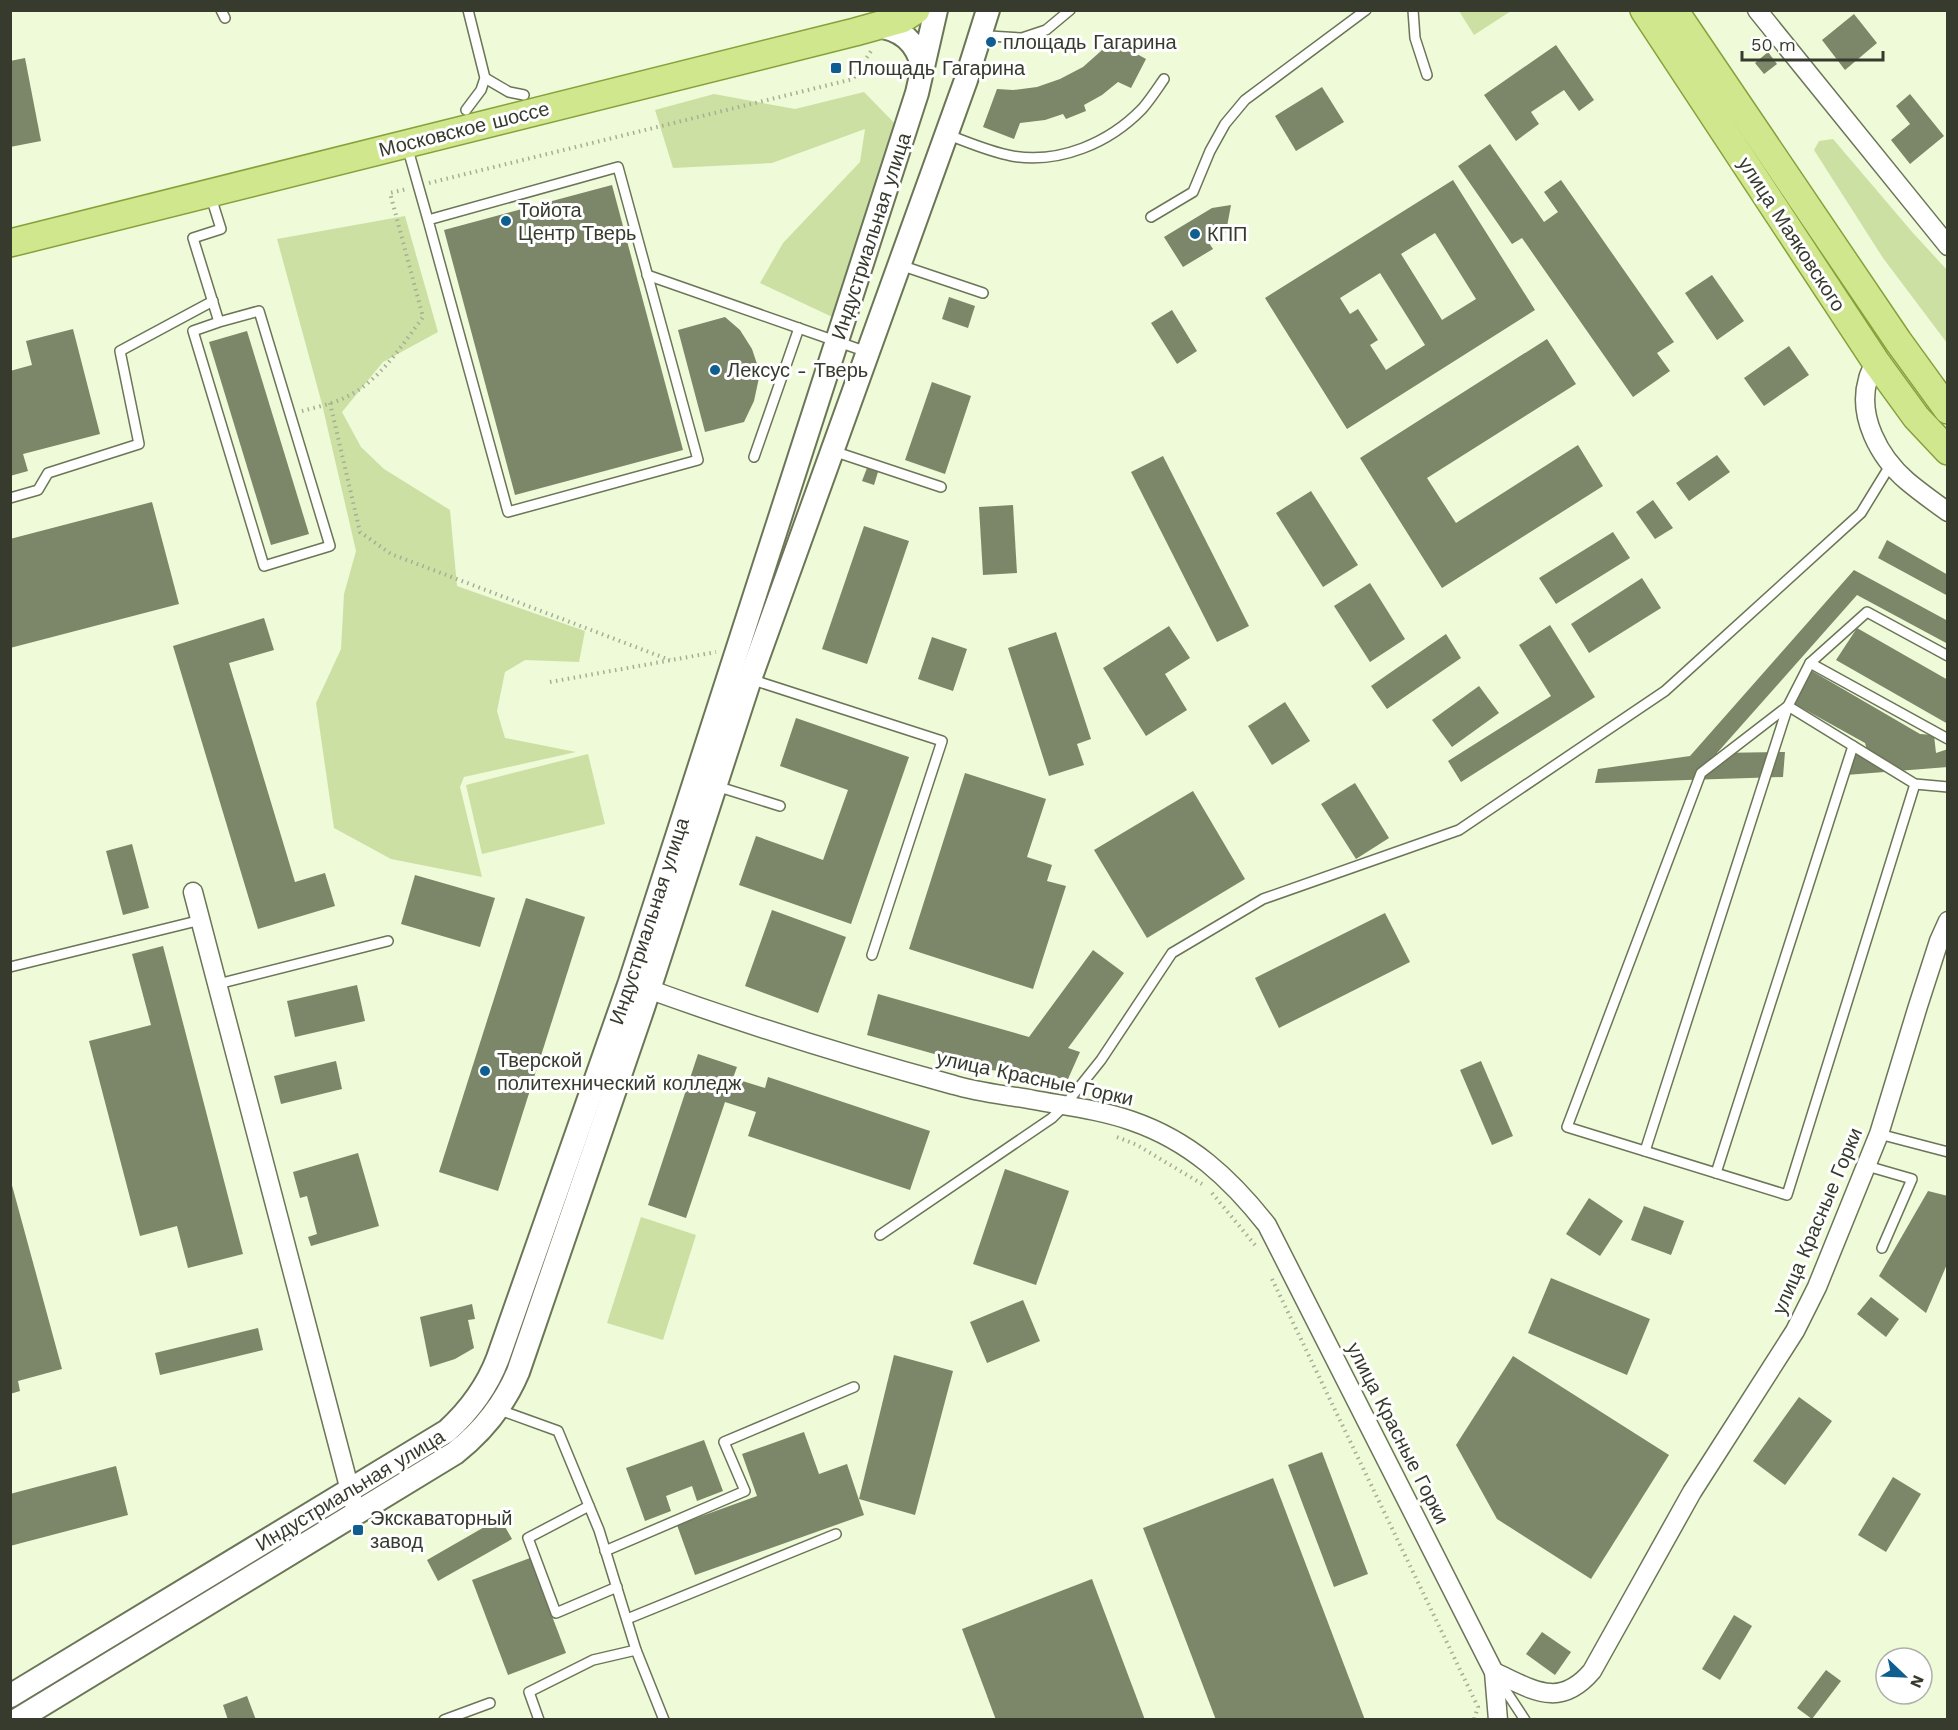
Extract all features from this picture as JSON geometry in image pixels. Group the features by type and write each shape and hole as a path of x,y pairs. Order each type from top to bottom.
{"main road":[{"name":"Московское шоссе","path":"10,224 406,144 870,29 902,19 916,10"},
{"name":"улица Маяковского","path":"1644,10 1876,362 1916,417 1947,452"},
{"name":"улица Маяковского","path":"1674,10 1947,410"},
{"name":"Московское шоссе","path":"10,243 466,110 524,96 870,29"}],"street":[{"name":"Индустриальная улица","path":"10,1696 352,1502 455,1453 478,1433 498,1410 518,1372 837,341 917,93 936,10"},
{"name":"Индустриальная улица","path":"17,1719 352,1502 447,1431 476,1400 488,1380 715,785 750,679 986,20 1005,10"},
{"path":"1757,10 1947,246"},
{"path":"870,29 886,27 907,37 915,46 923,68"},
{"path":"1876,362 1868,379 1865,398 1866,416 1880,449 1906,480 1947,512"},
{"path":"193,892 352,1502"},
{"name":"улица Красные Горки","path":"1494,1672 1531,1689 1554,1694 1574,1689 1592,1671 1692,1492 1795,1331 1817,1287 1880,1134 1918,1006 1947,921"},
{"name":"улица Красные Горки","path":"639,985 862,1060 927,1078 960,1087 1065,1105 1132,1121 1164,1134 1194,1152 1221,1173 1266,1225 1494,1672 1498,1719"}],"lane":[{"path":"466,110 481,90 485,78 468,10"},
{"path":"986,20 1022,38 1046,30 1070,10"},
{"path":"1151,217 1193,192 1220,133 1245,100 1366,10"},
{"path":"1413,10 1415,38 1427,75"},
{"path":"485,78 508,92 524,96"},
{"path":"946,134 1011,155 1034,158 1061,155 1093,144 1123,127 1144,107 1164,80"},
{"path":"406,144 508,512 698,460 618,167 428,220"},
{"path":"207,184 221,229 193,238 219,322"},
{"path":"898,265 983,293"},
{"path":"647,275 867,352"},
{"path":"10,498 38,490 48,472 139,444 120,351 213,301"},
{"path":"258,310 330,546 264,566 193,331 219,322 258,310"},
{"path":"754,457 799,328"},
{"path":"833,451 941,487"},
{"path":"880,1235 1052,1118 1101,1060 1172,953 1263,899 1459,830 1665,691 1861,513 1891,464"},
{"path":"1645,1151 1788,706 1810,663 1867,612 1947,656"},
{"path":"1810,663 1947,739"},
{"path":"750,679 942,741 872,955"},
{"path":"1788,706 1914,784 1947,787"},
{"path":"1788,706 1701,773 1567,1127 1787,1195 1914,784"},
{"path":"1716,1173 1853,746"},
{"path":"715,785 780,806"},
{"path":"10,967 201,920"},
{"path":"218,984 388,941"},
{"path":"1880,1134 1947,1152"},
{"path":"1867,1166 1912,1179 1882,1248"},
{"path":"605,1551 745,1491 724,1442 854,1386"},
{"path":"476,1400 558,1431 589,1506 636,1650 664,1719"},
{"path":"589,1506 528,1538 556,1613 617,1587"},
{"path":"627,1619 836,1534"},
{"path":"539,1719 529,1692 593,1660 636,1650"},
{"path":"1494,1672 1525,1719"},
{"path":"444,1719 490,1703"}],"path":[{"path":"290,415 348,397 377,376 423,317 390,193 853,79 870,29"},
{"path":"330,403 360,532 391,554 670,660"},
{"path":"550,682 717,652"},
{"path":"1107,1133 1137,1145 1207,1188 1255,1245 1260,1255"},
{"path":"1271,1277 1478,1707 1474,1719"}],"green space":[{"path":"1459,11 1511,11 1474,35"},
{"path":"864,92 909,138 843,322 760,283 783,243 860,162 865,129 772,163 673,168 655,110 714,94 795,109"},
{"path":"1833,139 1947,270 1947,343 1883,258 1814,150 1819,141"},
{"path":"405,216 438,332 383,362 342,412 361,447 384,469 450,510 457,586 585,631 579,662 525,660 505,672 497,711 505,738 576,752 464,777 460,787 482,877 391,859 334,828 316,703 341,649 344,594 356,551 322,404 277,239"},
{"path":"588,754 605,824 482,854 466,785"},
{"path":"641,1217 696,1235 663,1340 607,1323"}],"building":[{"path":"1854,14 1877,43 1845,70 1822,40"},
{"path":"1110,39 1146,59 1131,88 1118,82 1102,95 1084,105 1086,111 1066,119 1063,114 1045,120 1020,123 1014,139 983,127 997,89 1037,87 1060,79 1083,67 1101,51"},
{"path":"1556,45 1594,100 1579,111 1564,90 1531,112 1539,124 1516,141 1484,95"},
{"path":"1768,52 1777,64 1764,74 1755,63"},
{"path":"25,58 41,141 10,147 10,61"},
{"path":"1322,87 1344,122 1296,151 1275,116"},
{"path":"1910,94 1944,136 1910,164 1891,140 1910,124 1896,106"},
{"path":"1490,144 1544,222 1558,212 1544,192 1561,180 1674,342 1657,353 1670,371 1633,397 1522,238 1512,244 1458,166"},
{"path":"1453,180 1535,310 1347,429 1265,298","holes":["1435,233 1476,299 1442,320 1401,254","1380,273 1425,345 1386,370 1370,345 1378,340 1358,309 1350,314 1340,298"]},
{"path":"612,185 683,450 515,495 444,230"},
{"name":"КПП","path":"1231,205 1226,232 1209,243 1213,249 1183,267 1164,237 1212,208"},
{"path":"1712,275 1744,321 1717,340 1685,293"},
{"path":"949,297 975,306 968,328 942,319"},
{"path":"1172,310 1197,351 1177,364 1151,323"},
{"path":"725,317 740,330 752,349 760,373 754,401 744,422 705,432 678,330"},
{"path":"73,329 100,434 23,454 28,471 10,476 10,371 32,365 26,341"},
{"path":"247,331 309,534 271,545 209,342"},
{"path":"1547,339 1576,384 1427,478 1456,523 1578,445 1603,486 1442,588 1360,458"},
{"path":"1789,346 1809,375 1764,406 1744,378"},
{"path":"932,382 971,396 945,474 905,460"},
{"path":"1717,455 1730,472 1689,501 1676,483"},
{"path":"1163,456 1249,626 1217,642 1131,472"},
{"path":"867,468 878,472 874,485 862,481"},
{"path":"1311,491 1358,565 1323,587 1276,513"},
{"path":"1653,500 1673,528 1655,539 1636,512"},
{"path":"152,502 179,604 10,648 10,539"},
{"path":"1013,505 1017,573 983,575 979,507"},
{"path":"864,526 909,541 867,664 822,649"},
{"path":"1613,532 1630,558 1556,604 1539,578"},
{"path":"1887,540 1948,575 1948,596 1878,558"},
{"path":"1854,570 1948,621 1948,644 1857,595 1717,753 1785,752 1783,777 1595,783 1598,769 1690,756"},
{"path":"1642,578 1661,608 1589,653 1571,624"},
{"path":"1370,583 1405,639 1370,662 1334,606"},
{"path":"264,618 274,650 229,663 295,882 325,873 335,906 258,929 173,646"},
{"path":"1550,625 1595,697 1461,782 1448,761 1551,696 1519,645"},
{"path":"1169,626 1190,658 1165,674 1187,710 1146,736 1103,668"},
{"path":"1857,628 1948,680 1948,724 1836,660"},
{"path":"1056,632 1091,739 1077,744 1084,765 1049,776 1008,648"},
{"path":"1446,634 1461,658 1387,709 1371,686"},
{"path":"932,637 967,649 953,691 918,679"},
{"path":"1812,671 1920,734 1934,735 1936,753 1948,749 1948,767 1846,775 1847,752 1867,750 1865,743 1793,703"},
{"path":"1479,686 1499,713 1452,747 1432,720"},
{"path":"1285,702 1310,741 1272,765 1248,726"},
{"path":"796,718 909,757 851,924 739,885 756,836 823,860 848,790 780,766"},
{"path":"965,773 1046,799 1027,857 1052,865 1047,881 1066,886 1033,989 909,949"},
{"path":"1355,783 1389,838 1356,859 1321,804"},
{"path":"1193,791 1245,879 1147,938 1094,850"},
{"path":"132,844 149,908 123,915 106,851"},
{"path":"415,875 495,898 480,947 401,924"},
{"path":"526,898 585,917 498,1191 439,1172"},
{"path":"772,910 846,937 818,1013 745,986"},
{"path":"1385,913 1410,962 1279,1028 1255,978"},
{"path":"163,946 243,1254 188,1268 177,1226 140,1236 89,1041 151,1025 132,954"},
{"path":"1093,950 1124,973 1068,1048 1080,1052 1068,1079 991,1070 867,1035 878,994 1029,1037"},
{"path":"357,985 365,1021 295,1037 287,1001"},
{"path":"698,1054 737,1067 733,1078 765,1088 768,1077 930,1131 910,1190 748,1136 756,1112 725,1102 686,1218 648,1205"},
{"path":"336,1061 342,1089 281,1104 274,1076"},
{"path":"1481,1061 1513,1136 1492,1145 1460,1070"},
{"path":"358,1153 379,1226 311,1246 308,1237 317,1234 307,1196 300,1198 293,1172"},
{"path":"1005,1169 1069,1191 1036,1285 973,1264"},
{"path":"10,1178 62,1369 18,1381 20,1391 10,1394"},
{"path":"1928,1191 1948,1196 1948,1262 1926,1313 1879,1276"},
{"path":"1589,1198 1623,1221 1600,1256 1566,1234"},
{"path":"1644,1206 1684,1221 1671,1255 1631,1240"},
{"path":"1551,1278 1650,1319 1627,1375 1528,1333"},
{"path":"1871,1297 1899,1319 1886,1337 1857,1314"},
{"path":"1023,1300 1040,1341 987,1363 970,1322"},
{"path":"472,1304 475,1319 468,1320 474,1348 455,1359 430,1367 420,1317"},
{"path":"258,1328 263,1350 160,1375 155,1353"},
{"path":"894,1355 953,1371 915,1515 859,1499"},
{"path":"1513,1356 1669,1455 1591,1579 1497,1519 1456,1445"},
{"path":"1799,1397 1832,1421 1785,1485 1753,1461"},
{"path":"804,1432 819,1474 847,1464 864,1515 695,1575 677,1525 757,1496 742,1454"},
{"path":"704,1440 723,1491 697,1501 692,1486 666,1496 671,1511 645,1521 626,1468"},
{"path":"1322,1452 1368,1574 1334,1587 1288,1465"},
{"path":"116,1466 128,1515 10,1546 10,1494"},
{"path":"1893,1477 1921,1494 1886,1552 1858,1535"},
{"path":"1273,1478 1365,1720 1216,1720 1143,1528"},
{"path":"500,1518 512,1539 438,1581 427,1560"},
{"path":"530,1558 566,1653 508,1675 472,1580"},
{"path":"1092,1579 1145,1720 996,1720 962,1629"},
{"path":"1734,1615 1752,1626 1720,1680 1702,1669"},
{"path":"1542,1632 1571,1652 1555,1675 1526,1654"},
{"path":"1826,1670 1841,1681 1812,1719 1797,1708"},
{"path":"247,1696 256,1720 228,1720 223,1705"}],"place":[{"name":"площадь Гагарина","path":"991,42"},
{"name":"Площадь Гагарина","path":"836,68"},
{"name":"Тойота Центр Тверь","path":"506,221"},
{"name":"КПП","path":"1195,234"},
{"name":"Лексус - Тверь","path":"715,370"},
{"name":"Тверской политехнический колледж","path":"485,1071"},
{"name":"Экскаваторный завод","path":"358,1530"}]}
